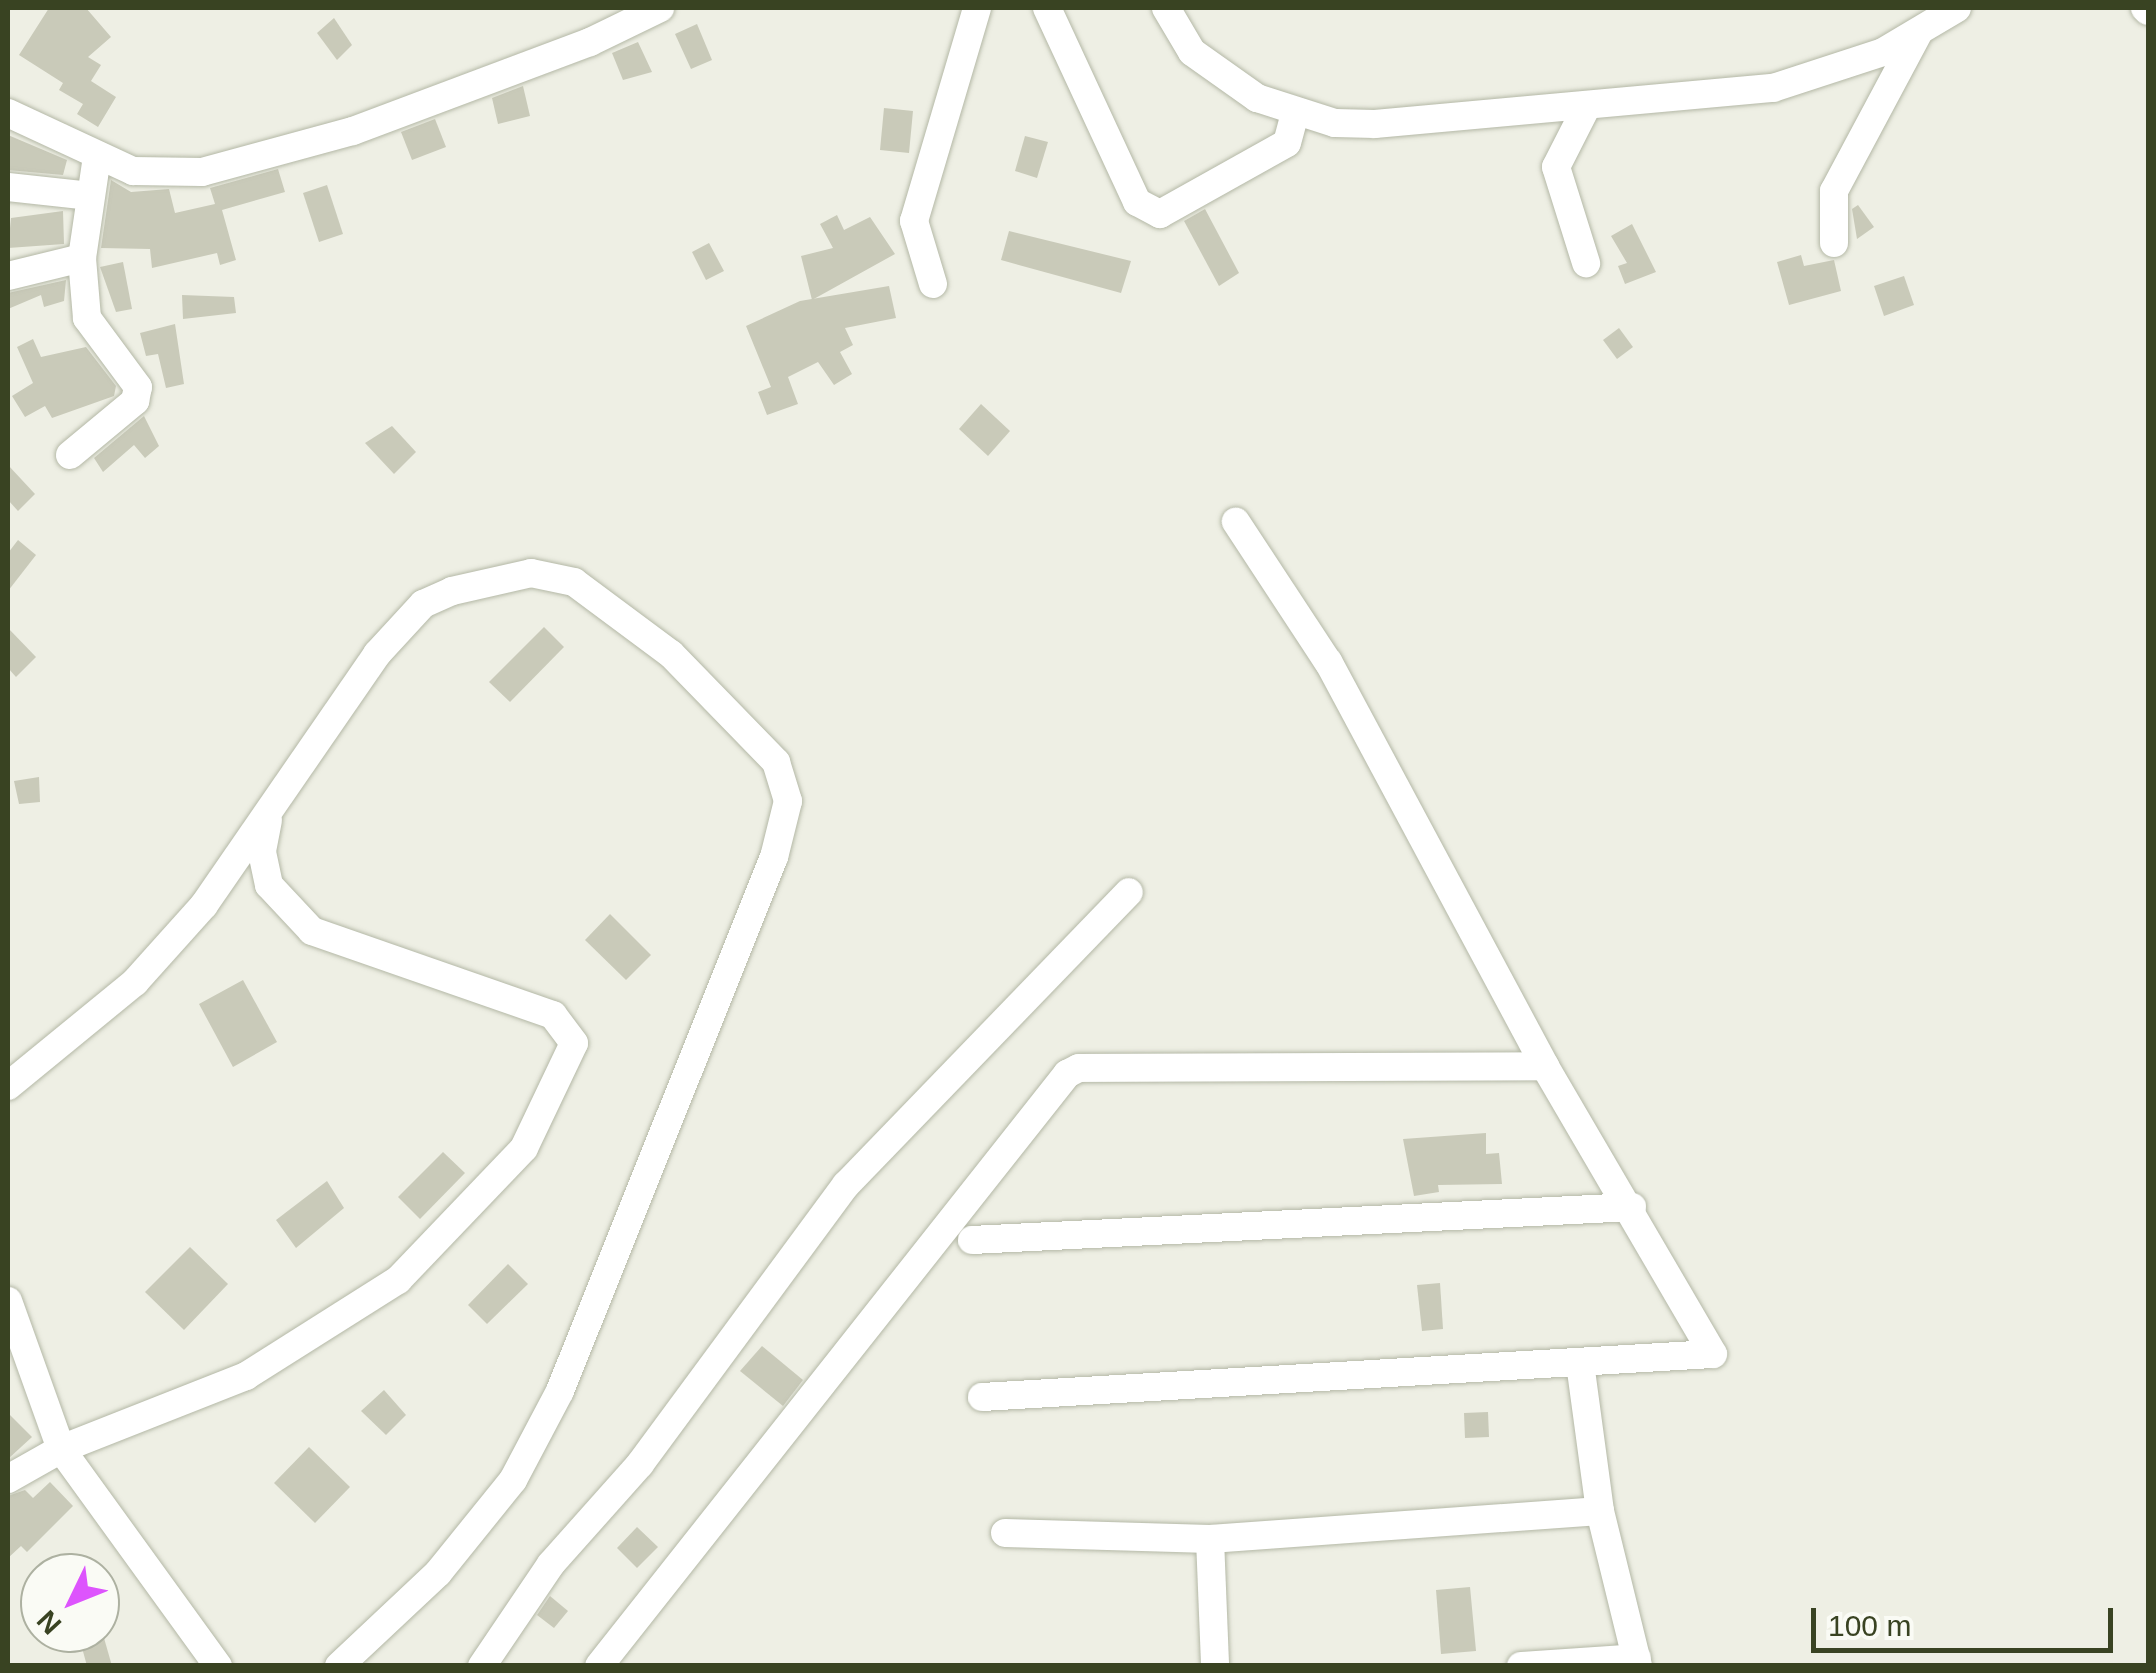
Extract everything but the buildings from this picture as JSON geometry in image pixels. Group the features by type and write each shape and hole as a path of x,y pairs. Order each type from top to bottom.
{"street":[{"path":"8,113 97,156 164,174 254,158 390,118 660,8"},
{"path":"934,284 914,221 977,8"},
{"path":"1046,8 1138,202 1160,214 1287,144 1295,114"},
{"path":"1166,8 1217,74 1295,114 1375,124 1586,108 1773,88 1850,66 1918,34 1957,8"},
{"path":"1834,243 1834,191 1918,34"},
{"path":"1586,108 1556,167 1586,263"},
{"path":"70,455 135,401 138,387 87,318 82,258 97,156"},
{"path":"8,187 91,196"},
{"path":"8,276 82,258"},
{"path":"982,1397 1713,1354 1632,1208 1545,1066 1328,662 1236,522"},
{"path":"8,1086 134,982 269,818 377,654 423,604 531,573 574,582 639,626 776,762 788,800 725,984 560,1392 512,1480 438,1573 338,1666"},
{"path":"8,1479 61,1449 246,1376 398,1280 524,1148 574,1044 553,1014 312,932 269,885 262,851 269,818"},
{"path":"482,1666 551,1564 640,1464 846,1185 1129,892"},
{"path":"599,1666 1068,1074 1080,1068 1545,1066"},
{"path":"972,1240 1632,1208"},
{"path":"8,1301 61,1449 218,1666"},
{"path":"1522,1666 1638,1662 1600,1511 1580,1362"},
{"path":"1005,1532 1210,1538 1600,1511"},
{"path":"1210,1538 1215,1666"}]}
